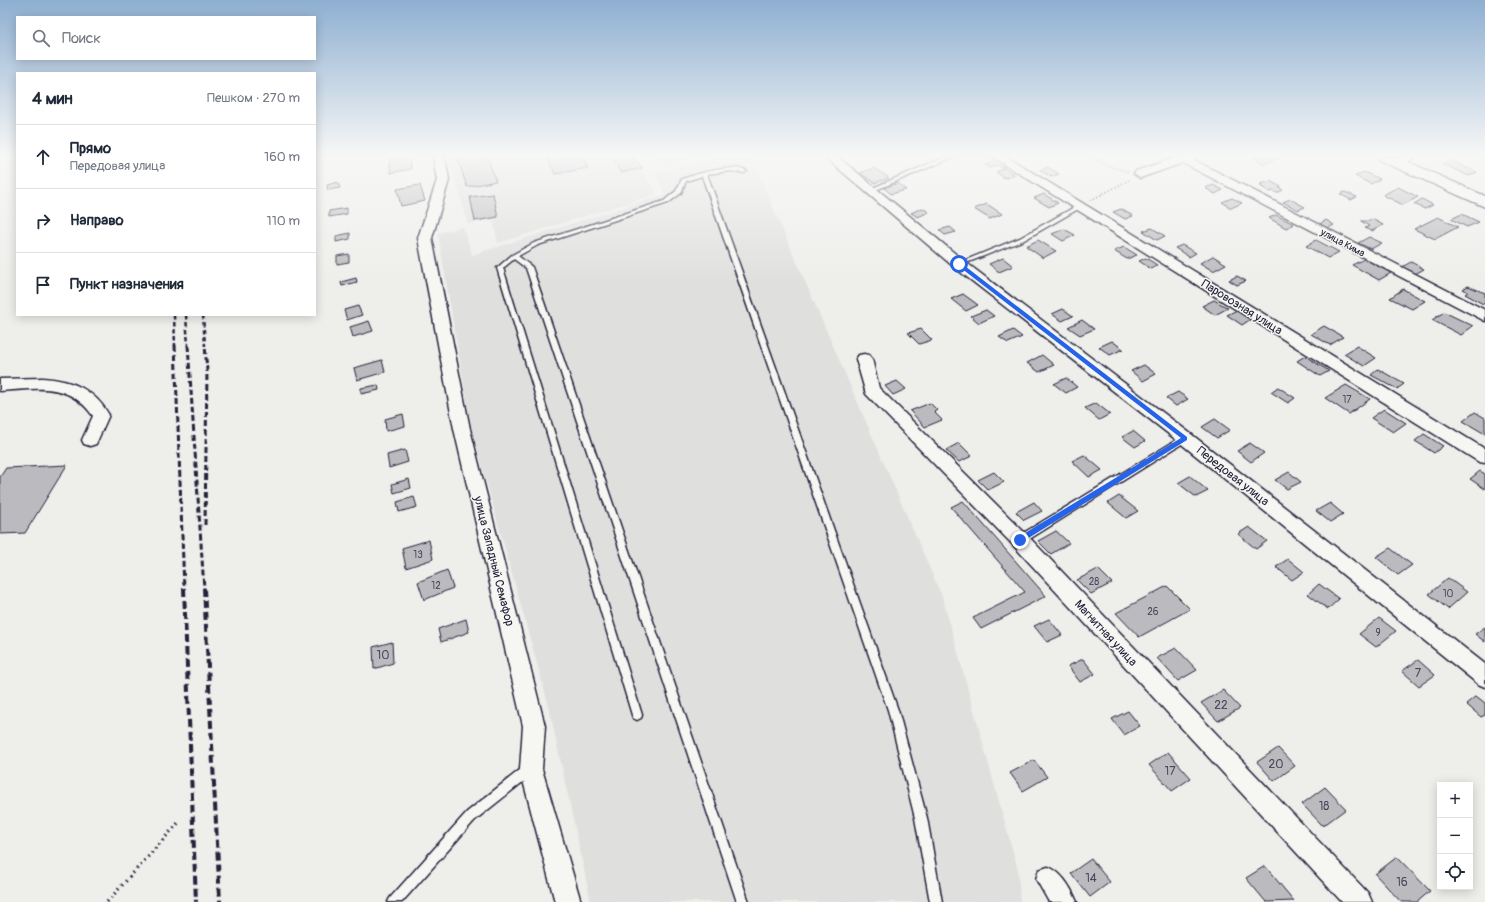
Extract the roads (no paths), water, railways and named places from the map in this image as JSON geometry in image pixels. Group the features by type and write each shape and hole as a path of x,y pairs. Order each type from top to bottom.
{"street":[{"name":"улица Западный Семафор","path":"437,199 425,238 462,429 534,726 531,769 568,902"},
{"name":"Передовая улица","path":"879,199 959,264 1185,438 1485,677"},
{"name":"Паровозная улица","path":"1066,199 1485,457"},
{"name":"улица Кима","path":"1264,199 1485,316"},
{"name":"Магнитная улица","path":"864,359 872,390 1020,540 1359,902"},
{"path":"0,385 61,384 80,392 95,406 101,415 90,440"},
{"path":"1048,879 1064,902"}],"lane":[{"path":"636,715 500,268 514,256 536,244 666,202 670,199"},
{"path":"713,199 893,710 921,818 936,902"},
{"path":"959,264 1022,239 1078,207"},
{"path":"514,256 529,266 743,902"},
{"path":"1020,540 1185,438"},
{"path":"394,902 471,816 531,769"}],"railway":[{"path":"174,316 175,346"},
{"path":"186,316 188,346"},
{"path":"203,316 205,346"},
{"path":"175,345 184,589"},
{"path":"188,345 204,589"},
{"path":"205,345 207,371 205,525"},
{"path":"184,588 196,902"},
{"path":"204,588 220,902"}]}
